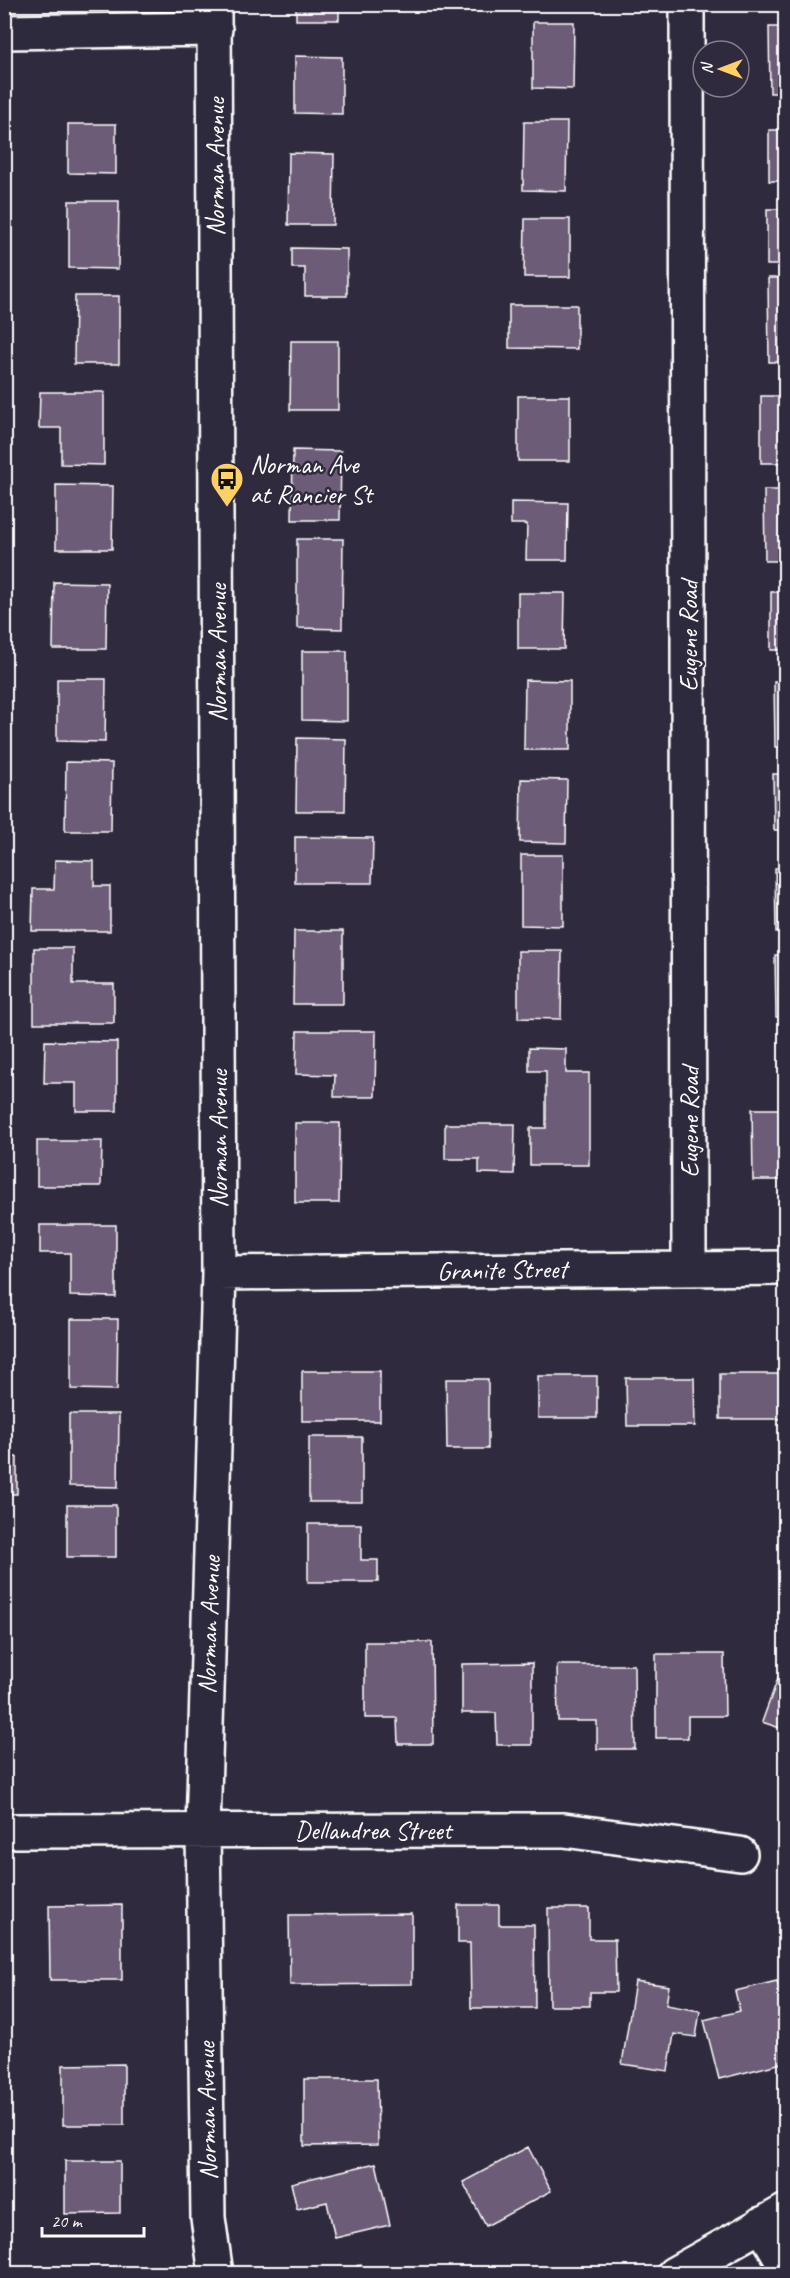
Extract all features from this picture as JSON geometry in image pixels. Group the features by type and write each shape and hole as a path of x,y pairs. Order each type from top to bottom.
{"street":[{"name":"Eugene Road","path":"687,4 689,1268"},
{"path":"4,32 214,17"},
{"name":"Norman Avenue","path":"214,17 219,1273 203,1830 208,2218 216,2274"},
{"name":"Granite Street","path":"219,1273 786,1268"},
{"name":"Dellandrea Street","path":"4,1831 564,1830 740,1854"},
{"path":"674,2274 773,2217 786,2266"}],"building":[{"path":"296,4 339,4 339,20 296,20"},
{"path":"533,22 574,22 573,89 533,88"},
{"path":"769,27 786,27 786,93 770,93"},
{"path":"295,56 342,57 342,114 295,113"},
{"path":"524,122 567,122 566,191 523,190"},
{"path":"68,124 116,124 116,174 68,173"},
{"path":"769,130 786,130 786,181 769,181"},
{"path":"289,153 334,154 333,225 288,225"},
{"path":"69,201 119,201 118,269 69,268"},
{"path":"767,209 786,209 786,265 767,265"},
{"path":"525,219 570,219 570,277 524,277"},
{"path":"292,248 347,249 347,296 305,296 305,268 292,268"},
{"path":"768,278 786,278 786,362 769,362"},
{"path":"75,296 119,296 119,364 74,364"},
{"path":"509,305 577,305 577,349 509,348"},
{"path":"291,341 338,341 338,410 290,410"},
{"path":"40,392 104,392 104,465 61,464 61,428 39,428"},
{"path":"518,396 570,396 570,461 518,461"},
{"path":"761,396 786,396 786,463 761,463"},
{"path":"293,450 341,451 340,520 292,520"},
{"path":"56,485 113,486 112,549 56,549"},
{"path":"764,490 786,490 786,561 765,561"},
{"path":"511,502 568,503 567,560 526,560 527,524 511,524"},
{"path":"297,539 343,539 342,629 297,628"},
{"path":"54,582 107,583 106,649 53,649"},
{"path":"771,592 786,592 786,650 771,650"},
{"path":"518,593 565,593 564,649 518,649"},
{"path":"302,651 347,651 347,721 302,720"},
{"path":"57,679 106,679 105,742 57,741"},
{"path":"525,680 570,681 570,750 524,750"},
{"path":"774,681 786,681 786,747 775,747"},
{"path":"297,738 346,739 345,811 296,811"},
{"path":"66,762 112,763 111,831 65,831"},
{"path":"773,774 786,774 786,830 774,830"},
{"path":"521,779 567,780 566,843 520,842"},
{"path":"295,837 373,838 372,883 295,883"},
{"path":"521,855 563,855 563,926 521,925"},
{"path":"55,860 94,861 94,886 110,886 110,931 32,931 33,889 54,889"},
{"path":"775,868 786,868 786,932 776,932"},
{"path":"294,931 343,931 343,1004 293,1004"},
{"path":"34,948 73,948 73,984 114,984 114,1023 34,1023"},
{"path":"518,951 562,951 561,1019 518,1018"},
{"path":"775,955 786,955 786,1017 776,1017"},
{"path":"297,1031 376,1031 375,1097 334,1097 335,1075 296,1074"},
{"path":"45,1041 117,1042 117,1111 76,1111 76,1083 44,1083"},
{"path":"529,1048 566,1049 566,1073 589,1073 589,1165 530,1165 530,1128 546,1128 546,1071 529,1071"},
{"path":"752,1109 786,1109 786,1180 753,1180"},
{"path":"295,1123 340,1123 339,1203 295,1203"},
{"path":"445,1124 515,1124 514,1174 479,1173 479,1159 445,1159"},
{"path":"37,1141 102,1141 101,1186 37,1186"},
{"path":"40,1225 116,1225 116,1297 70,1296 70,1253 40,1253"},
{"path":"71,1319 118,1319 117,1390 71,1389"},
{"path":"302,1371 380,1371 380,1421 302,1421"},
{"path":"720,1374 786,1374 786,1419 720,1419"},
{"path":"538,1376 597,1376 597,1418 538,1418"},
{"path":"626,1378 694,1378 695,1426 627,1426"},
{"path":"446,1379 488,1379 488,1449 447,1449"},
{"path":"69,1414 119,1414 118,1487 69,1486"},
{"path":"309,1437 362,1437 362,1502 309,1502"},
{"path":"4,1457 17,1457 17,1494 4,1494"},
{"path":"67,1505 116,1505 116,1557 67,1557"},
{"path":"308,1524 361,1524 361,1560 378,1560 378,1582 308,1582"},
{"path":"365,1642 432,1642 433,1744 398,1744 397,1718 365,1718"},
{"path":"656,1654 724,1654 725,1716 688,1716 688,1738 656,1738"},
{"path":"786,1656 786,1730 762,1722"},
{"path":"532,1663 532,1745 497,1745 496,1713 462,1713 462,1664"},
{"path":"557,1665 634,1665 635,1749 597,1749 597,1721 558,1721"},
{"path":"122,1905 122,1980 50,1980 49,1906"},
{"path":"458,1905 499,1905 499,1925 534,1925 535,2008 471,2008 470,1943 458,1943"},
{"path":"548,1908 589,1908 589,1939 615,1939 616,1992 590,1992 590,2006 549,2006"},
{"path":"412,1914 412,1984 290,1985 289,1915"},
{"path":"635,1981 669,1986 666,2005 700,2011 696,2037 674,2034 668,2071 622,2064"},
{"path":"777,1981 786,2014 786,2062 719,2079 704,2020 740,2011 735,1991"},
{"path":"124,2064 124,2125 63,2125 63,2065"},
{"path":"304,2079 377,2079 378,2145 304,2146"},
{"path":"528,2147 551,2191 486,2226 463,2182"},
{"path":"65,2161 120,2161 120,2213 65,2214"},
{"path":"376,2163 390,2225 335,2238 327,2202 297,2209 291,2183"},
{"path":"361,2264 365,2274 341,2274"}],"place":[{"name":"Norman Ave at Rancier St","path":"227,508"}]}
